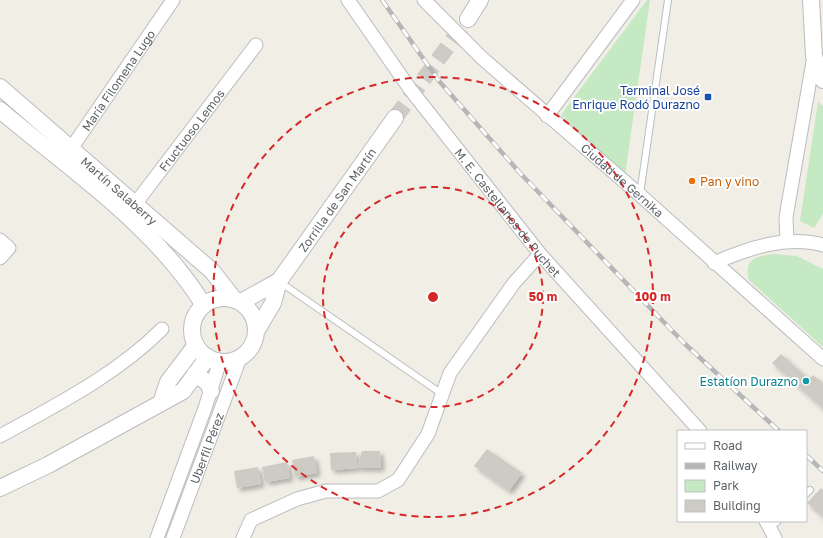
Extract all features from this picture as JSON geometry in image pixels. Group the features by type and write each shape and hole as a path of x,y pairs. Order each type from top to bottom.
{"street":[{"name":"María Filomena Lugo","path":"67,155 173,0"},
{"name":"M. E. Castellanos de Puchet","path":"348,0 410,89 540,254 699,430"},
{"name":"Ciudad de Gernika","path":"424,0 482,58 547,116 640,195 823,360"},
{"path":"468,18 480,0"},
{"path":"547,116 633,0"},
{"path":"787,241 786,217 818,35 811,0"},
{"path":"820,0 823,5"},
{"name":"Fructuoso Lemos","path":"131,210 256,45"},
{"path":"814,56 823,80"},
{"name":"Martín Salaberry","path":"0,88 13,99 67,155 131,210 212,271 237,300"},
{"path":"0,112 13,99"},
{"name":"Martín Salaberry","path":"0,112 67,155"},
{"name":"Zorrilla de San Martín","path":"257,330 273,303 279,281 395,118"},
{"name":"Martín Salaberry","path":"131,210 190,283 203,305"},
{"path":"714,263 755,248 787,241 801,241 823,245"},
{"path":"0,258 4,244"},
{"path":"243,538 251,520 297,499 326,491 378,490 398,480 428,434 450,373 514,283 540,254"},
{"name":"Zorrilla de San Martín","path":"237,300 279,281"},
{"path":"216,298 237,300 253,314 257,330 252,346 240,358 232,361 214,359 196,345 192,329 193,321 203,305 216,298"},
{"path":"0,436 86,388 129,357 162,329"},
{"path":"161,403 168,382 196,345"},
{"name":"Uberfil Pérez","path":"172,538 240,358"},
{"path":"0,488 48,465 183,391 195,374 214,359"},
{"name":"Uberfil Pérez","path":"157,538 211,391 214,359"},
{"path":"195,374 204,379 211,391"}],"lane":[{"path":"640,195 668,0"},
{"path":"279,281 442,394"}],"green space":[{"path":"647,0 650,0 625,175 561,115"},
{"path":"818,102 823,106 823,214 814,228 800,221"},
{"path":"774,254 797,256 823,269 823,347 749,280 748,267 750,263 762,256"}],"building":[{"name":"Estatíon Durazno","path":"781,354 809,379 813,375 823,383 823,409 772,363"},
{"path":"487,449 522,473 509,491 474,466"},
{"path":"362,451 380,451 381,468 357,468"},
{"path":"356,452 357,468 331,470 330,453"},
{"path":"314,456 317,473 295,477 292,460"},
{"path":"287,462 290,478 265,482 262,467"},
{"path":"258,467 261,484 237,488 234,471"},
{"path":"821,488 823,490 823,517 807,503"}],"tunnel":[{"path":"395,118 468,19"}],"railway":[{"path":"382,0 439,81 520,173 684,343 778,430"},
{"path":"807,456 823,471"}],"place":[{"name":"Terminal José Enrique Rodó Durazno","path":"708,97"},
{"name":"Pan y vino","path":"692,181"},
{"name":"Estatíon Durazno","path":"806,381"}]}
